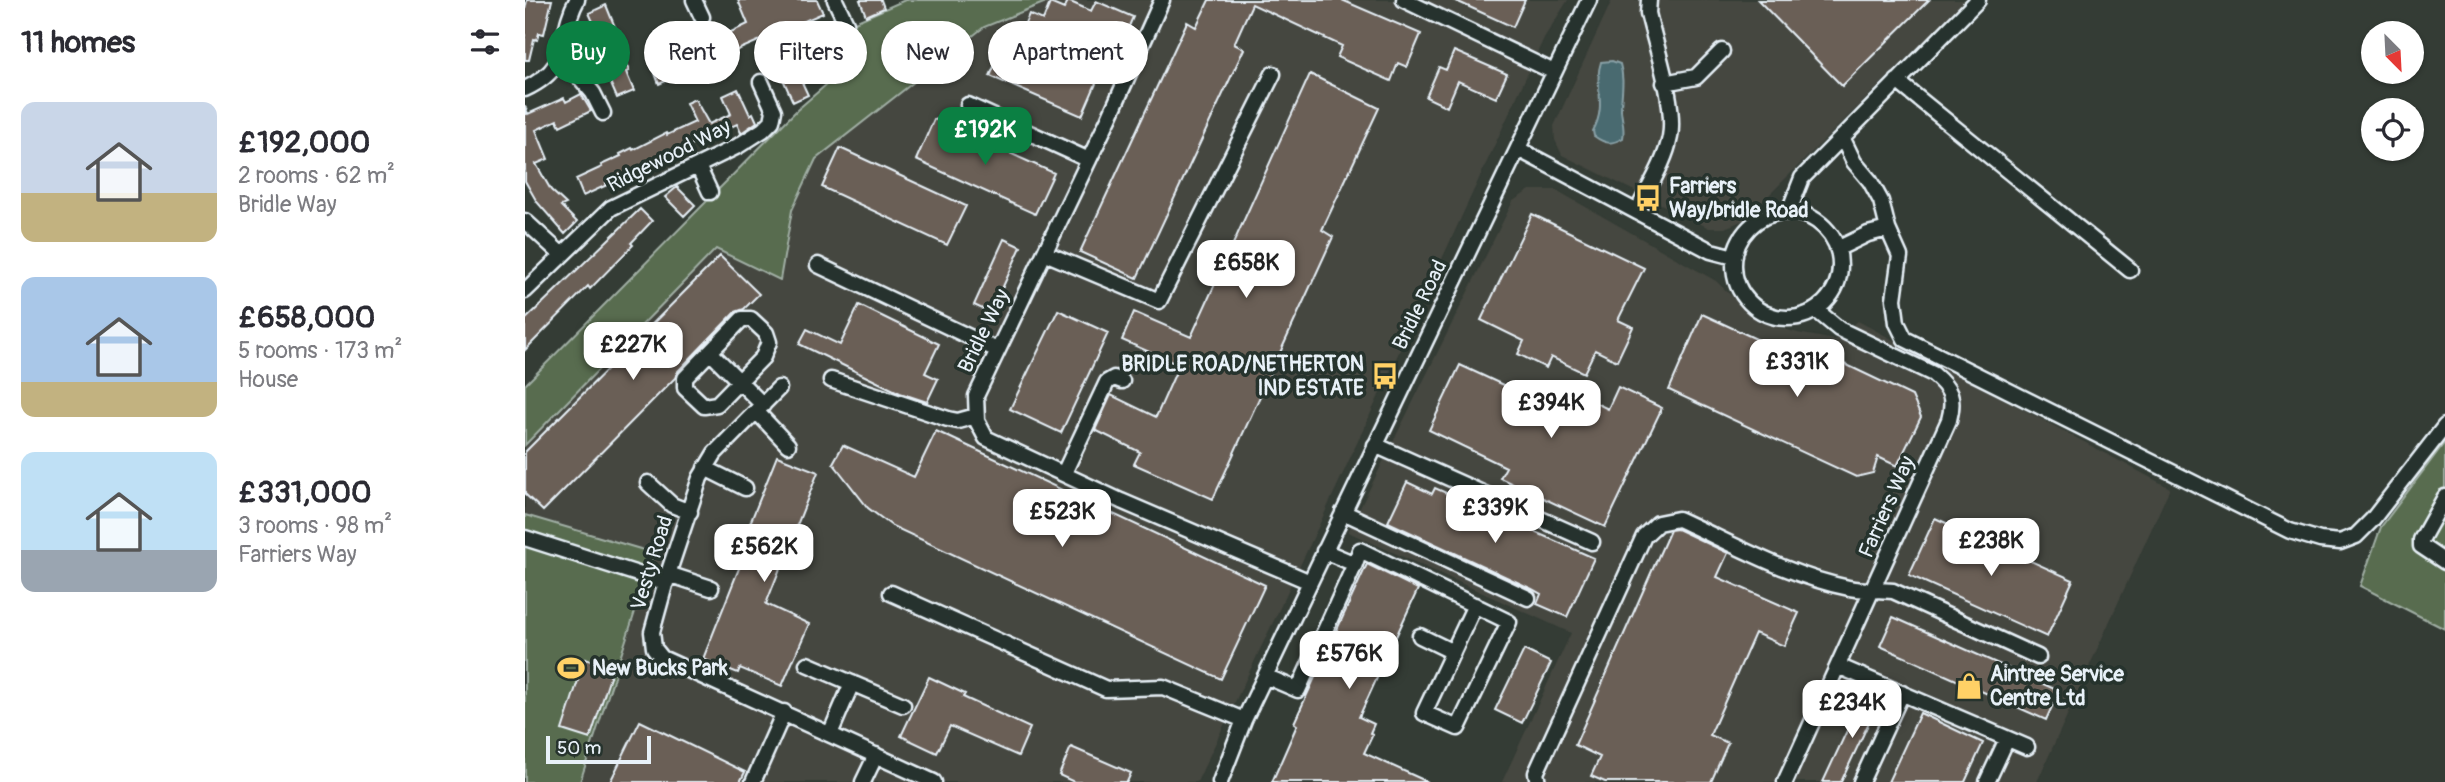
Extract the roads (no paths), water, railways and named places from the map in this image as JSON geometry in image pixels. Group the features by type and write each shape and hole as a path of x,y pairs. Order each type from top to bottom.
{"street":[{"path":"569,21 577,0"},
{"path":"694,0 702,18"},
{"path":"835,0 845,21"},
{"name":"Bridle Way","path":"976,416 976,396 1162,0"},
{"path":"1404,0 1554,72"},
{"name":"Bridle Road","path":"1225,780 1244,720 1589,0"},
{"path":"1637,212 1665,153 1670,135 1671,113 1648,13 1649,0"},
{"path":"1789,211 1803,178 1978,0"},
{"path":"1664,83 1696,77 1722,51"},
{"path":"1045,253 1159,301 1273,74"},
{"path":"525,89 546,76"},
{"path":"1897,82 2130,270"},
{"path":"586,84 603,113"},
{"name":"Ridgewood Way","path":"525,290 620,201 698,166 763,130 772,121 774,111 762,84"},
{"path":"968,105 1089,160"},
{"path":"1842,137 1854,162 1870,181 1881,201 1888,229 1900,256 1894,299 1897,323 1905,339 2290,531 2321,540 2340,542 2356,536 2372,520 2445,426"},
{"path":"1518,149 1711,251 1734,257"},
{"path":"698,166 710,192"},
{"path":"1789,211 1813,218 1828,229 1839,248 1841,268 1838,282 1828,300 1816,310 1795,318 1763,313 1748,302 1734,276 1734,257 1740,239 1749,227 1763,217 1789,211"},
{"path":"525,221 562,254"},
{"path":"1839,248 1868,234 1888,229"},
{"path":"818,265 997,350"},
{"name":"Farriers Way","path":"1785,782 1949,420 1953,404 1946,385 1933,374 1839,329 1816,310"},
{"path":"742,319 751,319 766,333 769,342 763,357 739,380 717,404 704,406 685,388 685,377 742,319"},
{"path":"710,352 739,380 788,446"},
{"path":"1064,473 1107,382 1114,378 1122,381"},
{"path":"831,380 948,419 958,421 976,416 986,438 1121,501 1310,582"},
{"name":"Vesty Road","path":"779,388 715,453 705,468 667,579 652,632 654,648 662,658 934,782"},
{"path":"1375,445 1592,542"},
{"path":"705,468 745,488"},
{"path":"648,482 672,505 690,512"},
{"path":"2445,496 2421,540 2421,546 2445,562"},
{"path":"1343,512 1528,598"},
{"path":"1538,782 1536,774 1638,549 1644,537 1658,523 1678,519 1800,575 1853,589 1893,591 2038,657"},
{"path":"525,538 667,579 711,588"},
{"path":"1265,676 1298,690 1360,550 1509,622 1458,728 1424,713 1475,606"},
{"path":"1324,551 1355,564"},
{"path":"891,593 1106,689 1163,687 1244,720"},
{"path":"1420,636 1453,652"},
{"path":"807,664 903,705"},
{"path":"1838,666 2027,747"},
{"path":"830,734 852,683"},
{"path":"1861,782 1902,693"},
{"path":"753,782 784,712"},
{"path":"1987,782 2007,739"},
{"path":"863,782 876,755"}],"water":[{"path":"1612,61 1620,64 1623,82 1621,110 1624,135 1619,140 1608,143 1594,136 1593,131 1599,112 1598,79 1601,62"}],"place":[{"name":"Farriers Way/bridle Road","path":"1648,198"},
{"name":"BRIDLE ROAD/NETHERTON IND ESTATE","path":"1385,376"},
{"name":"New Bucks Park","path":"571,668"},
{"name":"Aintree Service Centre Ltd","path":"1969,686"}]}
